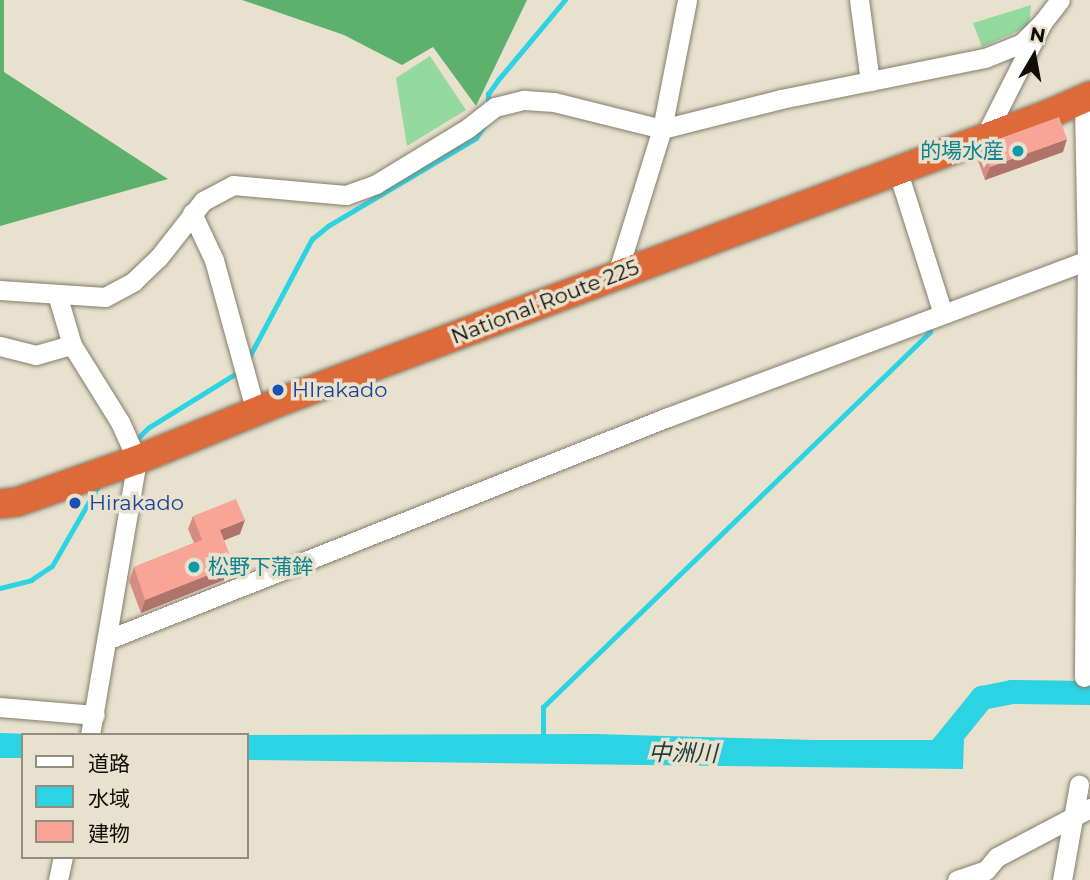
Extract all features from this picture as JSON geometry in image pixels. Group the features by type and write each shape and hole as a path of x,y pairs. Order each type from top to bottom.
{"highway":[{"name":"National Route 225","path":"0,504 17,502 137,460 256,412 598,285 617,274 1087,97"}],"street":[{"path":"617,274 662,129 687,0"},
{"path":"859,0 870,81"},
{"path":"0,290 105,297 133,282 159,257 203,201 233,185 346,195 376,184 468,128 495,107 524,100 554,102 662,129 870,81 985,58 1022,43 1060,0"},
{"path":"985,136 1042,23"},
{"path":"1084,677 1087,97"},
{"path":"897,169 943,314"},
{"path":"192,213 214,260 256,412"},
{"path":"109,639 668,417 1088,259"},
{"path":"0,707 93,724 137,460 120,422 72,345 57,294"},
{"path":"0,346 36,355 72,345"},
{"path":"1062,880 1083,813 1079,785"},
{"path":"957,880 986,870 997,857 1083,813"},
{"path":"58,880 63,859"}],"green space":[{"path":"0,0 4,0 4,72 168,179 0,226"},
{"path":"242,0 527,0 476,106 433,47 402,65 344,35"},
{"path":"1031,5 1029,26 982,47 973,23"},
{"path":"430,56 466,110 407,146 396,78"}],"water":[{"path":"0,733 21,734 21,758 0,758"},
{"path":"594,734 814,740 964,740 963,769 248,760 248,735"}],"building":[{"name":"的場水産","path":"1059,117 1067,139 990,167 982,145"},
{"path":"236,499 245,520 220,530 234,565 145,600 134,567 202,540 193,516"}],"waterway":[{"path":"488,105 488,94 498,80 565,0"},
{"path":"247,361 312,239 328,226 476,138 484,126"},
{"path":"543,737 543,707 930,332"},
{"path":"136,440 148,428 240,371"},
{"path":"0,588 31,580 52,566 98,486"},
{"name":"中洲川","path":"923,756 935,756 982,698 1012,692 1090,693"}],"place":[{"name":"的場水産","path":"1018,151"},
{"name":"HIrakado","path":"278,390"},
{"name":"Hirakado","path":"75,503"},
{"name":"松野下蒲鉾","path":"194,567"}]}
